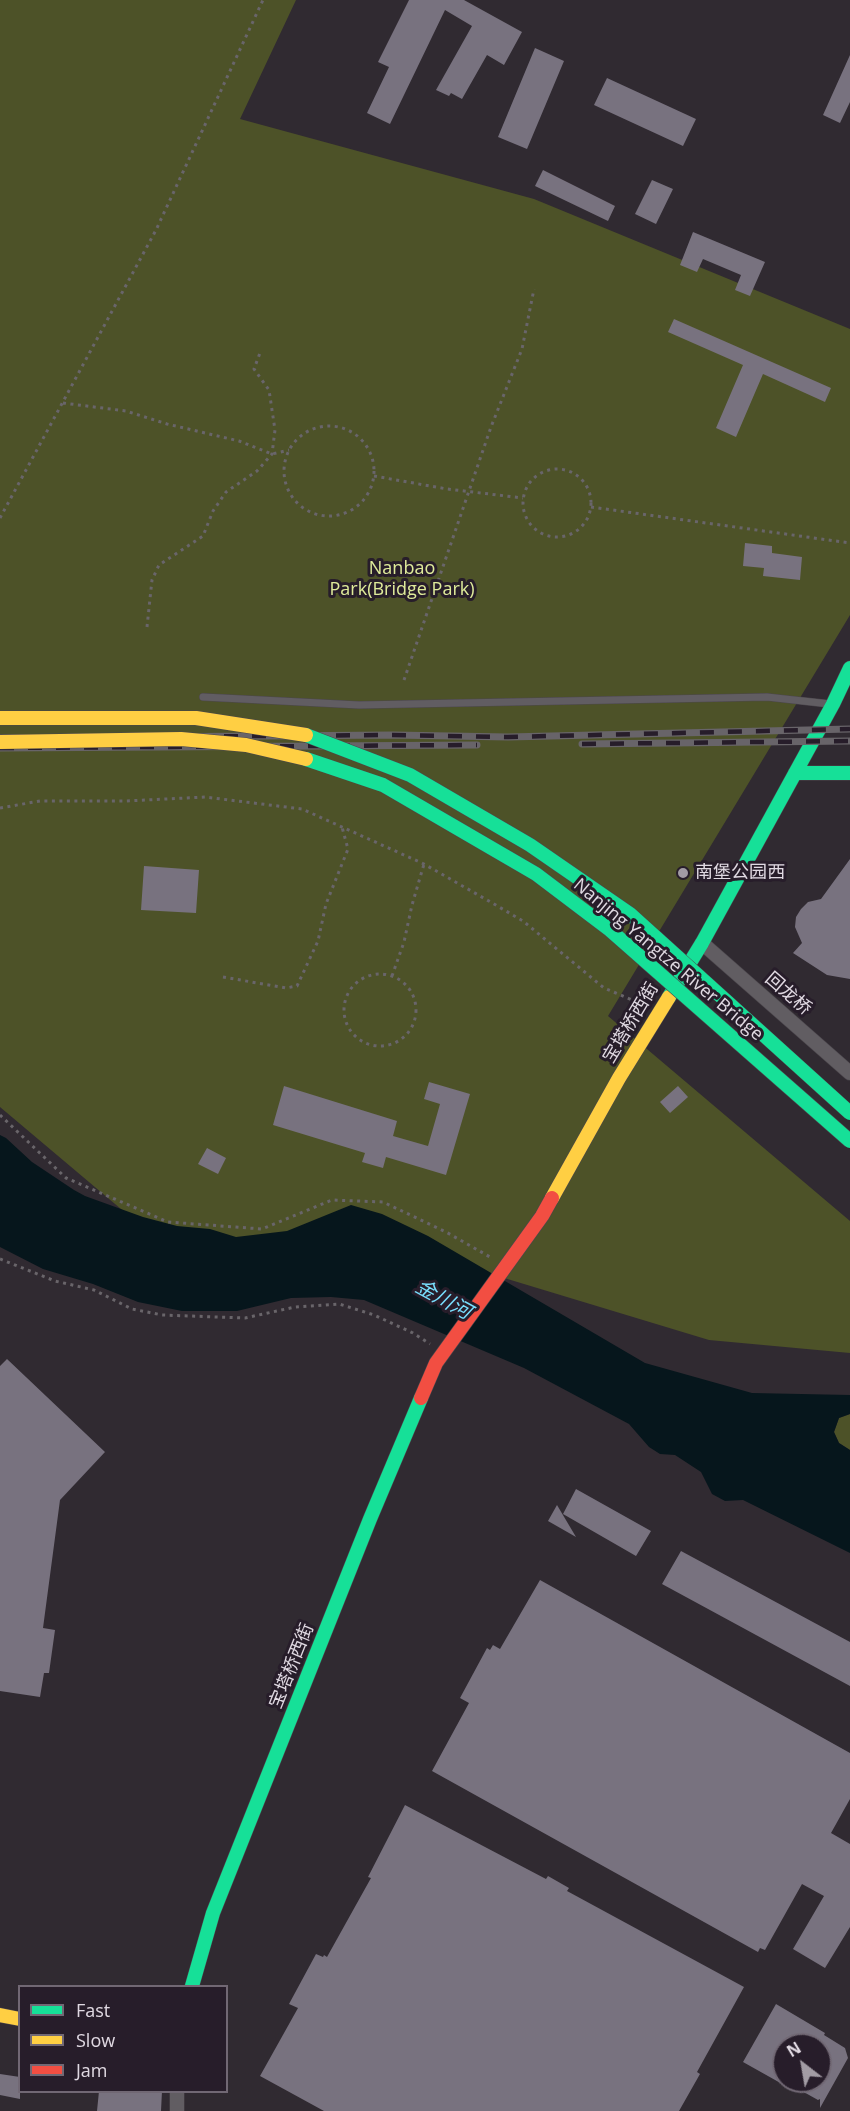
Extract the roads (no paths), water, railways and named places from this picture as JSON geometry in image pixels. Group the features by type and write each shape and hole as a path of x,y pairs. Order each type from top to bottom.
{"main road":[{"name":"宝塔桥西街","path":"192,1985 217,1903 369,1519 436,1364 542,1216 619,1078 702,942 833,704 850,668"},
{"path":"833,704 850,704"},
{"name":"Nanjing Yangtze River Bridge","path":"0,718 196,718 309,736 410,775 530,845 630,914 850,1113"},
{"name":"Nanjing Yangtze River Bridge","path":"0,742 181,739 246,745 322,763 383,785 536,874 610,930 850,1141"},
{"path":"795,773 850,773"},
{"path":"0,2015 18,2019"}],"street":[{"name":"回龙桥","path":"702,942 850,1073"},
{"path":"177,2093 177,2111"}],"lane":[{"path":"203,697 359,705 767,697 833,704"}],"water":[{"name":"金川河","path":"0,1135 32,1162 74,1190 143,1217 177,1226 210,1229 236,1237 287,1231 351,1205 382,1214 428,1236 645,1363 752,1393 850,1395 850,1414 839,1418 834,1432 839,1443 850,1450 850,1553 743,1500 725,1501 712,1494 701,1472 675,1455 660,1454 649,1447 629,1424 524,1368 364,1300 331,1297 291,1298 237,1311 182,1311 138,1302 93,1284 43,1269 0,1247"}],"railway":[{"path":"0,738 393,735 508,737 850,729"},
{"path":"582,744 850,741"},
{"path":"0,748 477,745"}],"place":[{"name":"南堡公园西","path":"683,873"}],"park label":[{"name":"Nanbao Park(Bridge Park)","path":"402,579"}]}
